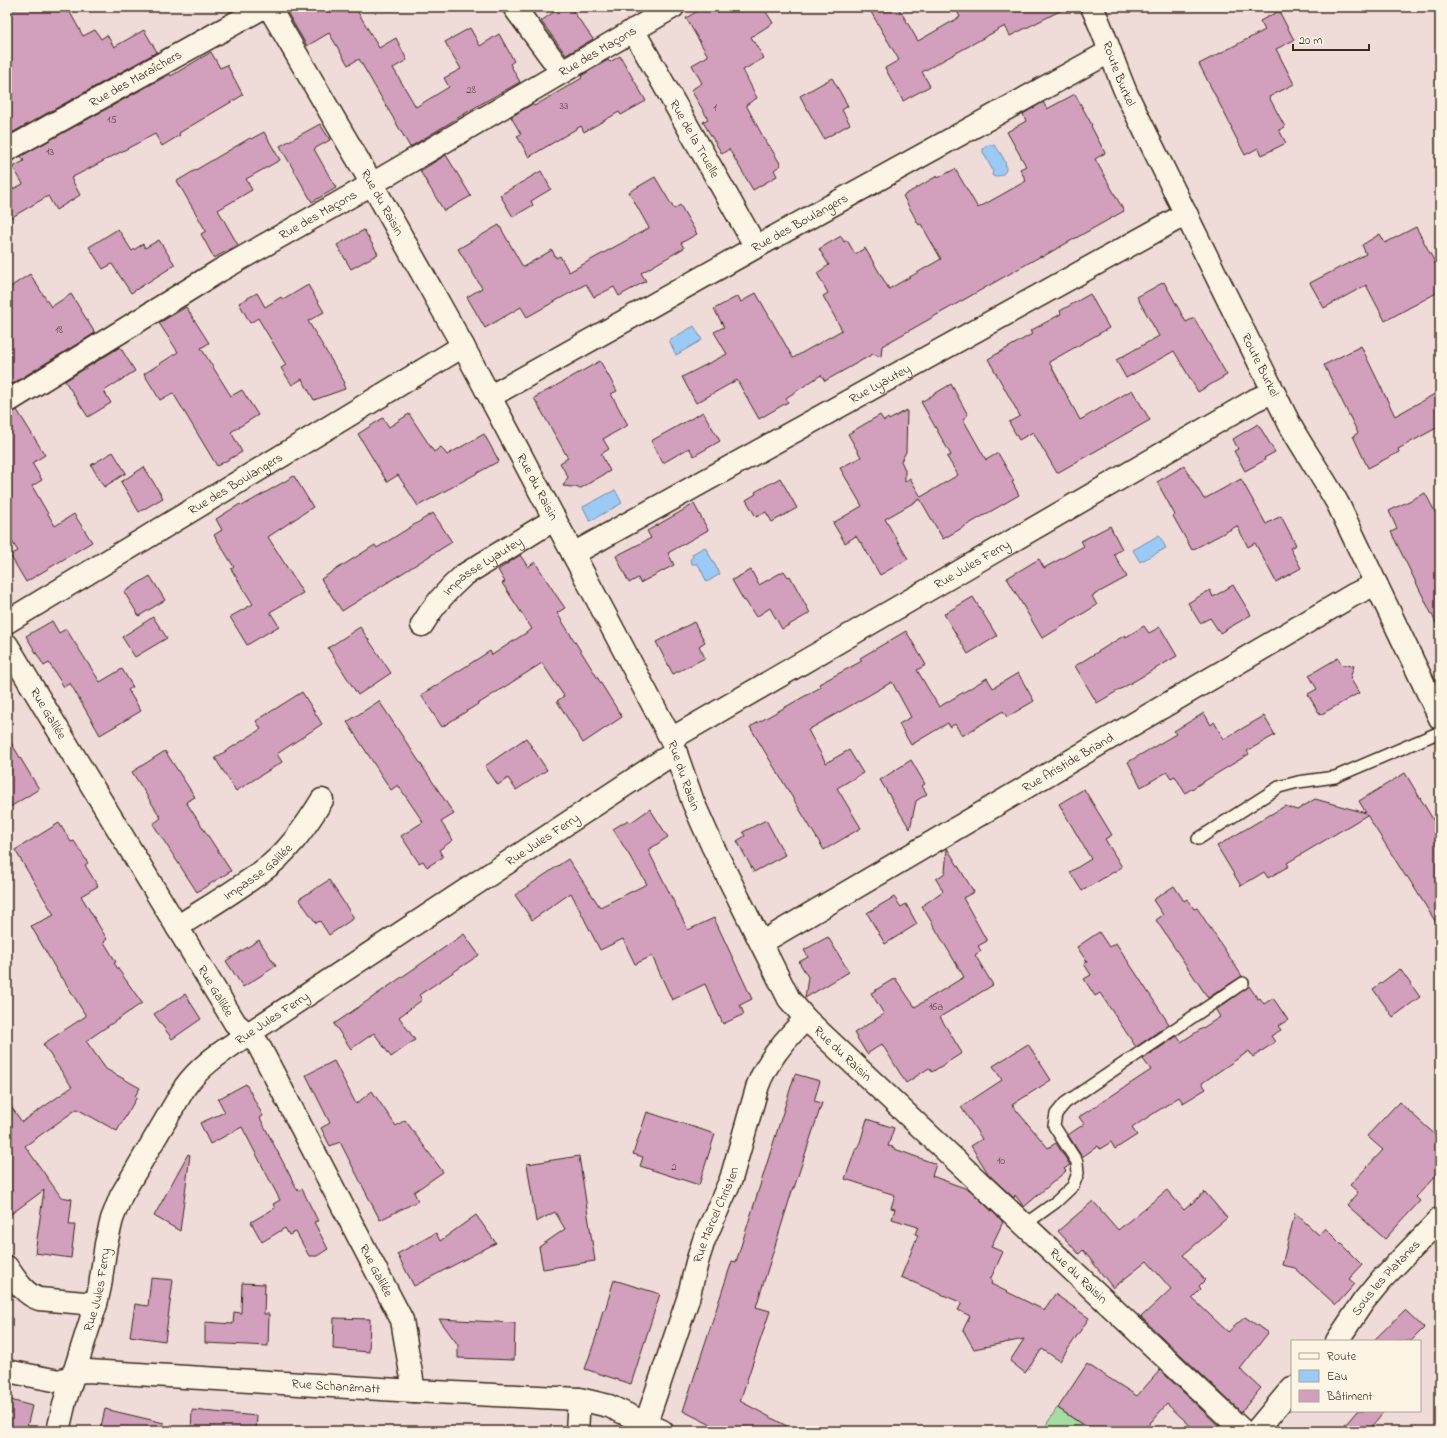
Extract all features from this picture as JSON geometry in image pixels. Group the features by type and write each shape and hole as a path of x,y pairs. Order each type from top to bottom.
{"street":[{"name":"Rue des Maraîchers","path":"7,150 264,7"},
{"name":"Rue du Raisin","path":"269,7 372,184 463,346 555,519 673,746 706,833 789,999 806,1019 1243,1431"},
{"path":"514,7 562,72"},
{"name":"Rue des Maçons","path":"7,402 219,271 372,184 673,7"},
{"name":"Route Burkel","path":"1092,7 1127,95 1274,392 1304,450 1330,489 1440,718"},
{"name":"Rue de la Truelle","path":"633,30 756,247"},
{"name":"Rue des Boulangers","path":"490,396 1109,52"},
{"name":"Rue Lyautey","path":"573,554 1175,220 1187,215"},
{"name":"Rue des Boulangers","path":"7,622 463,346"},
{"name":"Rue Jules Ferry","path":"58,1431 96,1304 106,1244 112,1219 121,1196 185,1087 204,1065 248,1034 663,760 673,746 1249,404 1274,392"},
{"name":"Impasse Lyautey","path":"422,625 437,603 454,583 464,575 555,519"},
{"name":"Rue Aristide Briand","path":"761,943 1353,595 1376,584"},
{"name":"Rue Galilée","path":"7,645 235,1023 258,1044 402,1320 414,1391"},
{"name":"Impasse Galilée","path":"177,927 262,872 281,855 309,822 322,800"},
{"name":"Rue Marcel Christen","path":"654,1427 697,1262 704,1240 731,1179 762,1073 781,1045 806,1019"},
{"name":"Sous les Platanes","path":"1338,1340 1363,1302 1381,1280 1440,1219"},
{"path":"7,1267 20,1285 33,1297 39,1299 96,1304"},
{"name":"Rue Schanzmatt","path":"7,1370 59,1382 68,1378 75,1372 88,1371 414,1391 579,1399 609,1406 654,1427"},
{"path":"1256,1431 1291,1389"},
{"path":"577,1431 579,1399"}],"lane":[{"path":"1198,839 1279,788 1298,782 1335,778 1440,732"},
{"path":"1024,1224 1056,1202 1073,1186 1078,1173 1077,1162 1054,1126 1056,1114 1065,1103 1242,983"}],"green space":[{"path":"1057,1408 1092,1431 1042,1431"}],"water":[{"path":"988,145 994,145 1004,159 1006,168 1001,175 994,177 992,175 993,171 983,152 983,149"},
{"path":"694,326 702,340 676,355 669,340"},
{"path":"615,490 622,503 590,521 583,507"},
{"path":"1159,535 1166,548 1140,562 1133,550"},
{"path":"705,547 720,574 707,582 698,564 692,564 690,560 693,556 692,554"}],"building":[{"path":"7,7 67,7 83,36 95,30 101,39 107,35 114,47 144,30 157,52 8,135"},
{"path":"284,7 355,7 379,48 396,38 407,60 393,68 416,107 449,87 444,78 461,69 445,42 470,28 480,46 499,34 514,61 510,64 520,82 410,147 359,59 348,65 329,33 307,46"},
{"path":"561,7 570,7 593,39 566,55 541,21"},
{"path":"704,7 763,7 773,23 751,37 764,58 743,70 757,98 746,105 768,146 769,145 781,165 774,170 777,176 753,190 729,149 722,154 703,122 708,119 691,90 702,83 692,65 708,56 686,18"},
{"path":"868,7 898,7 918,41 960,17 955,7 1068,7 1010,36 1005,26 922,72 930,86 903,101 885,68 899,60"},
{"path":"1279,11 1294,40 1276,49 1294,84 1269,97 1285,127 1279,130 1286,143 1262,155 1258,148 1245,155 1199,64 1265,30 1260,21"},
{"path":"211,52 220,68 227,65 243,95 179,133 180,135 162,146 155,134 71,178 80,195 56,210 48,196 7,220 7,192 23,184 13,167 24,161 21,156 170,74 171,76"},
{"path":"620,56 646,101 621,115 619,112 584,132 581,126 529,157 517,136 521,134 511,117 532,104 534,106 536,105 582,78 581,76 608,60 610,62"},
{"path":"832,78 848,106 842,110 850,124 824,139 800,96"},
{"path":"1075,94 1105,153 1095,159 1124,211 882,346 881,357 873,354 825,381 821,375 786,398 788,402 759,419 737,380 696,403 682,377 727,354 714,332 724,327 714,309 738,296 741,302 756,293 793,358 842,330 823,296 828,293 817,273 829,265 819,249 841,236 844,242 847,240 855,254 865,248 889,289 941,259 921,224 919,225 903,196 937,176 938,178 955,169 978,208 1026,181 1020,169 1026,166 1007,132 1026,121 1023,114 1043,102 1047,109"},
{"path":"320,124 330,140 314,149 336,188 312,202 280,146"},
{"path":"264,132 280,160 246,179 252,190 218,210 238,245 214,258 201,234 206,231 177,181 250,138 251,139"},
{"path":"446,155 471,196 444,211 420,171"},
{"path":"541,171 551,189 531,201 533,205 513,217 500,195"},
{"path":"655,177 674,209 680,205 697,234 681,243 684,248 641,273 646,281 619,296 614,287 594,297 586,284 527,317 521,307 485,328 467,297 482,288 458,249 499,225 523,267 552,250 556,258 560,256 569,272 649,228 629,192"},
{"path":"1416,227 1440,272 1440,291 1385,321 1366,285 1324,308 1310,283 1366,254 1362,245 1380,234 1385,243"},
{"path":"118,229 132,251 143,244 145,248 159,240 175,265 131,293 112,264 103,269 89,247"},
{"path":"364,230 378,254 351,269 337,245"},
{"path":"30,274 51,307 71,294 95,333 7,387 7,289"},
{"path":"1164,282 1186,322 1194,318 1227,375 1198,392 1174,351 1126,378 1116,360 1159,336 1137,297"},
{"path":"308,285 324,312 308,321 345,383 343,384 345,389 314,400 302,379 292,385 281,368 286,365 258,318 250,323 239,303 257,293 265,307 281,297 283,300"},
{"path":"1090,294 1109,328 1049,362 1080,420 1132,390 1150,420 1057,473 1033,432 1019,440 1009,422 1020,416 988,359 1032,334 1030,331 1061,314 1060,311"},
{"path":"186,307 209,343 201,348 231,396 242,390 258,415 231,432 242,452 217,466 173,393 160,400 144,374 178,352 159,323"},
{"path":"1361,346 1395,416 1440,391 1440,426 1398,449 1399,452 1368,468 1353,436 1358,433 1324,365"},
{"path":"120,347 135,371 104,391 111,403 88,417 65,381"},
{"path":"600,361 617,391 611,394 628,425 603,439 609,449 601,454 610,471 581,488 563,486 568,477 560,463 568,458 534,398"},
{"path":"951,384 968,415 963,419 986,460 998,453 1014,481 1012,482 1019,495 943,539 920,499 885,519 908,559 880,575 856,536 845,543 833,523 862,506 840,468 861,457 848,434 880,415 884,421 888,418 889,420 907,410 906,452 901,461 905,470 905,482 910,478 921,497 958,475 947,457 951,455 921,402"},
{"path":"17,410 45,455 32,463 42,480 32,486 55,526 74,514 92,542 26,582 10,555 18,551 7,534 7,414"},
{"path":"703,412 720,441 694,456 689,448 663,463 651,441"},
{"path":"409,414 434,452 441,447 447,455 484,434 499,461 418,506 398,475 387,482 358,434 383,418 389,427"},
{"path":"1258,424 1275,452 1264,458 1265,460 1245,471 1234,451 1238,449 1233,439"},
{"path":"113,452 126,473 104,487 91,465"},
{"path":"1184,466 1204,499 1241,479 1266,524 1281,516 1296,545 1290,548 1301,568 1276,582 1255,543 1248,547 1237,526 1192,550 1173,516 1175,515 1157,482"},
{"path":"144,467 163,498 139,512 121,482"},
{"path":"294,476 313,507 268,537 303,593 270,612 279,626 247,645 230,617 253,604 231,569 234,567 214,535 222,530 216,519 240,504 242,506"},
{"path":"780,478 797,508 772,522 766,512 756,517 746,500 756,494 755,492"},
{"path":"1425,493 1440,521 1440,631 1391,532 1397,529 1389,511"},
{"path":"694,504 708,530 668,553 674,565 640,583 638,578 629,583 616,556 651,538 647,531"},
{"path":"433,513 452,542 342,611 321,579 375,545 377,548"},
{"path":"1110,526 1122,549 1114,554 1127,577 1092,596 1097,605 1042,638 1007,578 1039,559 1044,568 1084,546 1081,541"},
{"path":"520,555 528,567 535,562 565,608 557,613 622,717 583,743 557,701 564,696 542,663 442,727 421,695 490,651 492,655 532,629 502,583 505,582 498,570"},
{"path":"751,570 759,585 784,571 788,577 790,576 810,613 782,629 770,608 756,617 745,600 744,601 732,580"},
{"path":"150,576 165,600 139,616 124,592"},
{"path":"1233,585 1251,615 1220,633 1210,618 1200,623 1188,603 1210,590 1213,597"},
{"path":"973,597 997,636 968,654 944,614"},
{"path":"153,617 167,638 135,657 122,637"},
{"path":"52,621 59,633 66,629 100,682 122,669 133,687 128,690 141,711 100,735 70,683 64,687 49,663 44,666 26,636"},
{"path":"694,622 705,642 699,646 705,658 673,674 656,642"},
{"path":"1144,626 1149,633 1160,627 1177,656 1097,703 1075,666 1125,635 1126,637"},
{"path":"360,627 391,673 358,695 328,648"},
{"path":"906,631 926,665 917,670 939,707 987,678 993,688 1018,673 1034,701 1007,717 1003,711 962,736 955,724 950,727 948,723 911,745 899,724 911,717 892,682 808,730 826,763 849,750 863,773 837,788 861,828 824,850 750,727 821,687 819,684 862,661 860,658"},
{"path":"1338,658 1342,665 1354,666 1350,678 1359,693 1320,715 1308,694 1317,689 1309,675"},
{"path":"302,692 322,724 277,754 282,762 236,791 215,758 261,729 256,721"},
{"path":"379,701 454,814 441,822 453,840 439,850 443,857 427,867 423,861 419,863 401,836 423,822 398,785 391,790 347,722"},
{"path":"1204,713 1211,725 1214,722 1224,739 1264,716 1275,735 1247,751 1249,754 1185,793 1175,776 1171,778 1167,772 1141,787 1128,762 1176,734 1174,731"},
{"path":"7,736 39,789 7,809"},
{"path":"526,738 547,770 516,790 508,778 498,785 485,766"},
{"path":"165,751 195,797 186,802 231,871 197,892 153,824 161,818 132,772"},
{"path":"911,760 925,784 922,786 927,794 916,801 910,829 880,780"},
{"path":"1405,773 1440,831 1440,929 1367,815 1287,863 1289,866 1268,878 1264,872 1241,886 1217,846 1285,806 1297,810 1315,799 1366,813 1359,801"},
{"path":"1084,789 1112,835 1105,839 1122,867 1082,891 1070,872 1091,859 1059,804"},
{"path":"650,809 668,837 648,850 688,930 714,918 752,999 740,1005 744,1014 723,1024 705,984 672,1000 652,956 635,964 623,939 600,950 571,893 532,920 515,895 568,859 600,907 647,884 613,829 628,820 630,823"},
{"path":"766,820 785,855 754,872 737,841 745,836 743,832"},
{"path":"59,823 71,842 74,841 88,863 85,865 98,886 81,896 107,939 104,942 116,962 114,963 142,1003 86,1041 106,1069 140,1088 135,1096 137,1097 117,1131 77,1109 25,1146 61,1197 72,1199 69,1225 75,1225 71,1258 35,1253 44,1190 7,1217 7,1101 22,1122 72,1087 43,1044 86,1016 62,977 61,978 31,926 54,915 15,850"},
{"path":"947,848 974,892 963,898 987,941 978,946 981,951 975,955 993,985 940,1017 962,1053 932,1072 929,1068 906,1083 882,1044 867,1054 854,1033 884,1014 871,993 895,978 915,1007 964,977 922,906 943,891 936,879 945,873"},
{"path":"329,880 354,918 329,935 320,921 316,923 299,899"},
{"path":"1174,886 1184,901 1187,899 1194,909 1197,908 1242,976 1208,998 1156,920 1163,915 1153,900"},
{"path":"894,897 901,907 906,904 917,924 885,944 867,913"},
{"path":"1099,932 1109,947 1116,943 1169,1024 1136,1047 1100,993 1095,996 1084,979 1091,975 1084,964 1087,962 1077,947"},
{"path":"464,934 479,955 419,995 422,1000 399,1017 415,1040 391,1057 374,1033 351,1049 334,1024"},
{"path":"828,937 849,972 805,998 808,977 799,962 808,957 804,950"},
{"path":"259,940 276,966 243,987 226,961"},
{"path":"1400,969 1420,997 1393,1017 1373,989"},
{"path":"1249,986 1258,999 1260,998 1264,1004 1273,998 1288,1020 1278,1026 1281,1030 1271,1036 1275,1042 1253,1057 1249,1051 1202,1083 1206,1089 1183,1103 1179,1097 1142,1121 1132,1128 1137,1135 1115,1149 1111,1142 1100,1149 1098,1146 1082,1157 1068,1135 1084,1124 1079,1117 1151,1070 1143,1059 1177,1036 1181,1042 1220,1017 1216,1010"},
{"path":"185,994 201,1019 172,1039 154,1014"},
{"path":"1028,1044 1051,1080 1012,1105 1048,1148 1056,1143 1070,1165 1064,1169 1066,1171 1024,1207 1015,1195 1014,1198 989,1175 971,1146 982,1139 961,1107 1002,1080 993,1066"},
{"path":"334,1061 356,1104 372,1091 396,1126 405,1120 443,1172 414,1192 418,1201 380,1220 340,1142 330,1146 321,1128 330,1123 306,1075"},
{"path":"795,1074 820,1081 814,1101 822,1103 793,1188 756,1307 770,1311 740,1401 796,1431 723,1431 683,1411 732,1261 736,1262"},
{"path":"246,1084 263,1116 260,1118 298,1191 302,1189 318,1221 314,1222 328,1249 317,1256 309,1256 296,1232 289,1235 285,1228 262,1242 251,1222 275,1208 273,1204 280,1200 242,1127 210,1144 200,1123 225,1112 218,1099"},
{"path":"1399,1102 1440,1139 1440,1171 1416,1197 1420,1201 1385,1239 1347,1205 1358,1192 1350,1185 1383,1150 1367,1136"},
{"path":"647,1112 715,1134 699,1185 640,1166 643,1157 633,1154"},
{"path":"867,1119 894,1128 888,1146 936,1164 932,1176 970,1190 1003,1222 991,1247 1003,1252 990,1280 992,1281 991,1284 1044,1310 1055,1294 1089,1318 1060,1361 1042,1349 1025,1373 1010,1361 1024,1339 974,1349 963,1330 970,1316 958,1310 962,1303 901,1277 918,1235 915,1234 918,1227 892,1219 895,1209 891,1208 895,1195 845,1179 856,1148 858,1149"},
{"path":"188,1154 190,1155 180,1231 154,1216"},
{"path":"579,1156 595,1261 543,1269 539,1247 565,1229 555,1212 536,1222 527,1164"},
{"path":"1167,1190 1184,1210 1205,1192 1227,1218 1183,1255 1205,1280 1199,1286 1201,1289 1192,1298 1228,1332 1245,1317 1268,1333 1240,1369 1261,1388 1241,1412 1141,1317 1171,1289 1147,1261 1113,1288 1083,1250 1079,1254 1058,1231 1093,1201 1118,1230"},
{"path":"1295,1213 1319,1235 1325,1228 1362,1265 1349,1279 1355,1284 1336,1305 1295,1268 1282,1265"},
{"path":"476,1215 496,1243 414,1286 397,1254 436,1233 440,1241"},
{"path":"151,1278 173,1280 165,1341 130,1336 135,1304 148,1306"},
{"path":"614,1280 660,1294 631,1384 585,1369"},
{"path":"242,1283 265,1284 264,1314 269,1314 268,1346 205,1343 205,1322 233,1324 234,1312 241,1313"},
{"path":"1405,1310 1424,1328 1412,1340 1374,1340"},
{"path":"334,1318 370,1319 369,1352 333,1349"},
{"path":"439,1319 515,1323 514,1360 458,1358 458,1345"},
{"path":"1087,1364 1137,1396 1160,1370 1224,1431 1196,1431 1167,1404 1143,1431 1092,1431 1058,1408"},
{"path":"7,1399 32,1406 26,1431 7,1431"},
{"path":"105,1409 164,1423 163,1431 100,1431"},
{"path":"192,1410 257,1416 256,1431 191,1431"},
{"path":"1356,1412 1383,1412 1368,1431 1340,1431"}]}
